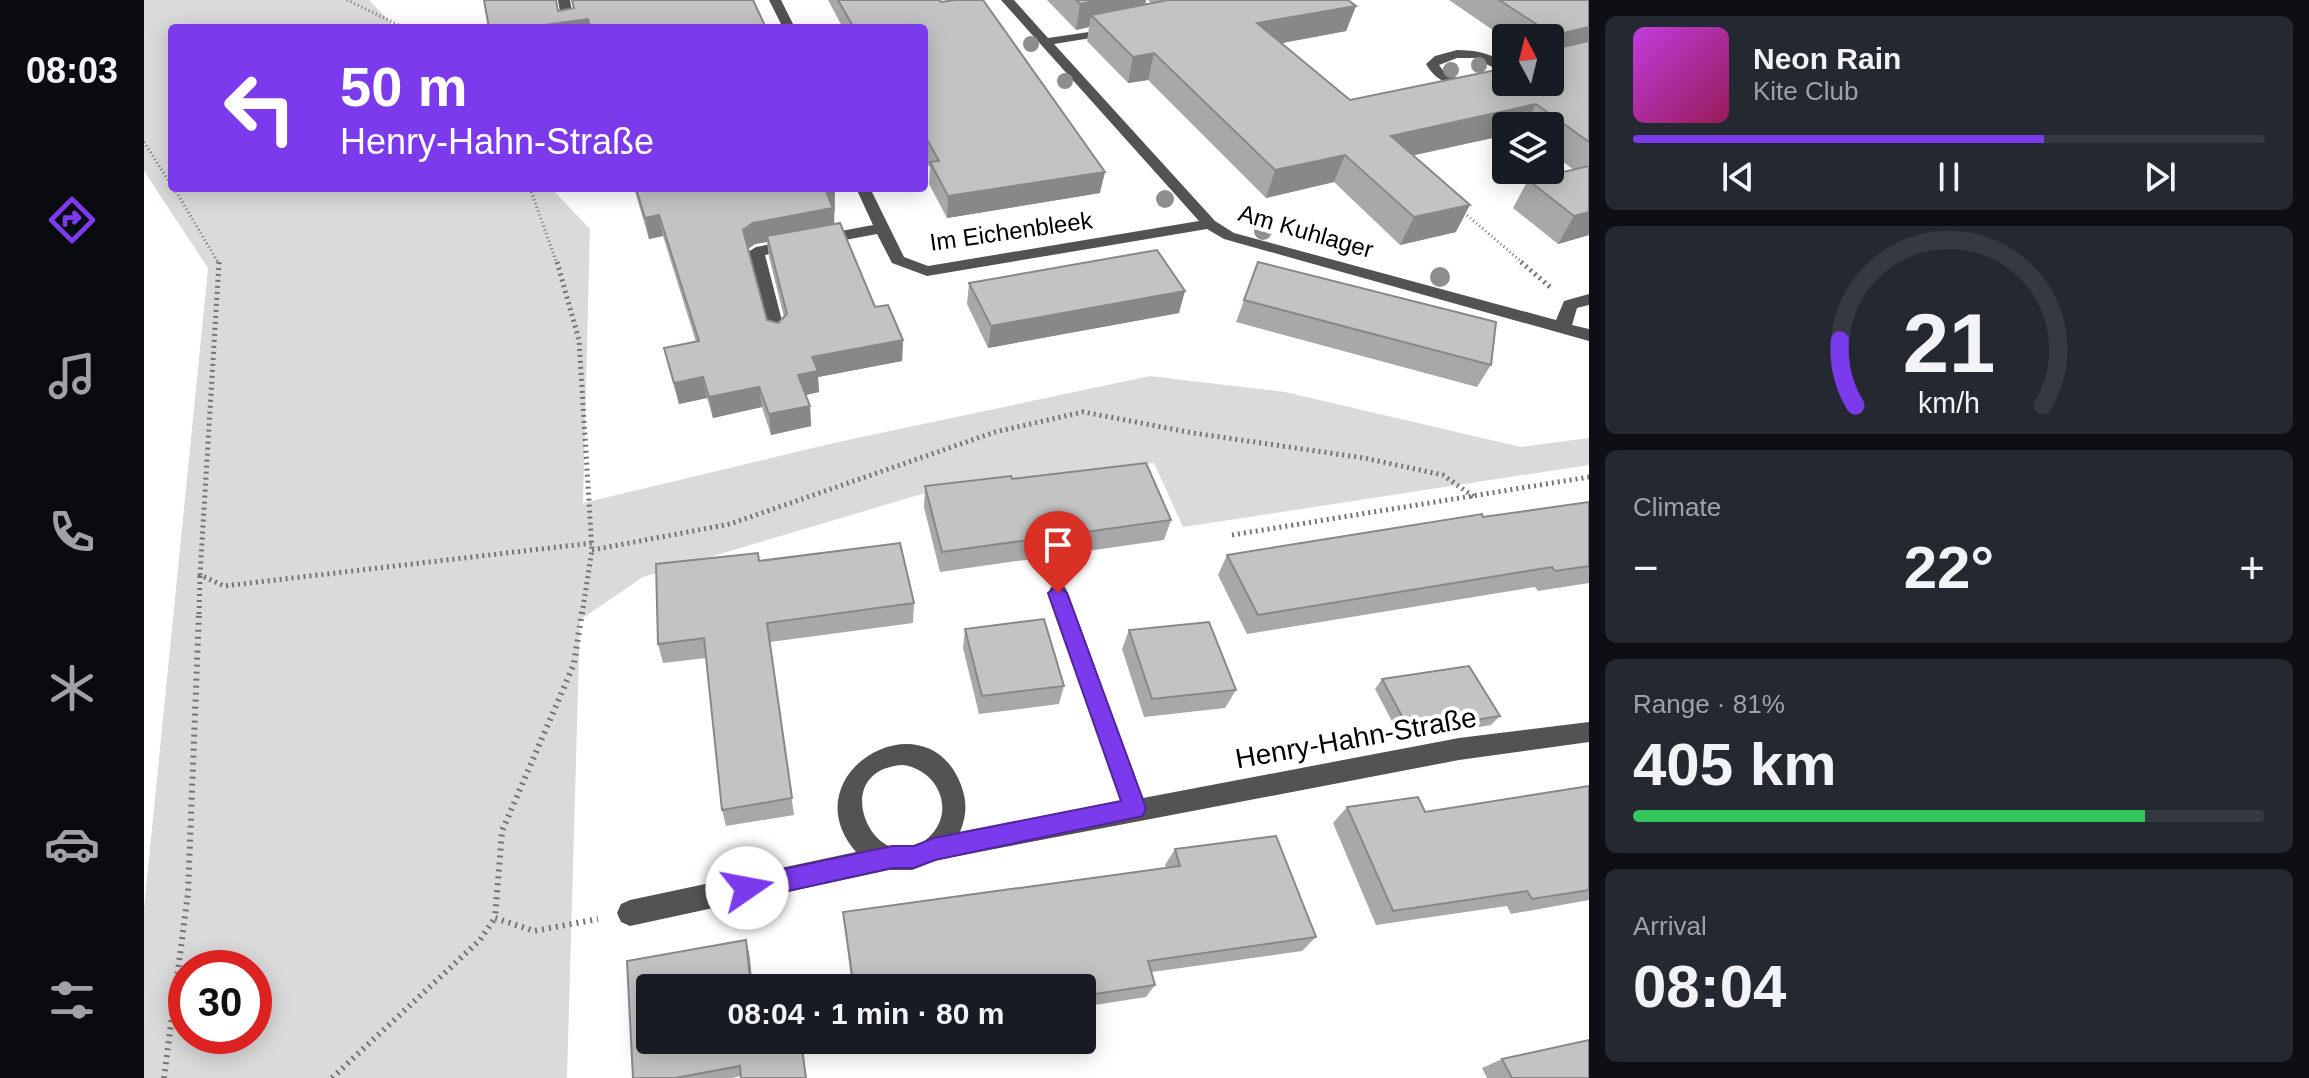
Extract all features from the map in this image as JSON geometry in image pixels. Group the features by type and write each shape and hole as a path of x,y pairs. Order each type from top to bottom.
{"street":[{"path":"564,0 568,24"},
{"path":"775,0 787,24"},
{"name":"Am Kuhlager","path":"1007,0 1210,224 1229,236 1563,325 1589,335"},
{"path":"1045,42 1129,28"},
{"name":"Im Eichenbleek","path":"865,192 898,260 927,271 1210,224"},
{"path":"778,336 756,252 882,228"},
{"path":"1563,325 1570,305 1589,299"},
{"path":"1058,593 1135,808"},
{"name":"Henry-Hahn-Straße","path":"630,913 892,857 914,857 934,849 1135,808 1459,749 1589,732"},
{"path":"892,857 864,842 848,815 849,795 857,776 872,764 891,756 911,757 931,764 946,777 955,795 956,815 949,834 934,849"}],"path":[{"path":"347,0 397,24"},
{"path":"144,142 168,179"},
{"path":"164,1078 188,893 200,575 219,260 176,192"},
{"path":"332,1078 480,940 495,918 502,831 574,664 592,546 579,340 558,266 531,192"},
{"path":"1457,206 1570,305"},
{"path":"200,575 224,586 592,546 730,524 995,432 1083,412 1193,433 1364,458 1443,475 1474,497"},
{"path":"1232,535 1589,477"},
{"path":"495,918 534,931 630,913"}],"shaded area":[{"path":"144,0 369,0 392,24 168,24 168,192 555,192 590,229 583,503 838,442 1150,376 1285,392 1521,447 1589,438 1589,465 1183,527 1154,463 932,491 643,577 580,620 567,1078 144,1078 144,908 208,268 144,171"}],"building":[{"path":"484,0 556,0 558,11 574,8 572,0 753,0 764,24 589,24 588,19 552,24 488,24"},
{"path":"838,0 983,0 1105,172 948,196 930,162 939,161 928,141 928,24 852,24"},
{"path":"1076,0 1101,0 1080,4"},
{"path":"1168,0 1348,0 1356,6 1257,23 1350,100 1492,71 1492,96 1564,96 1564,47 1589,41 1589,142 1564,124 1564,112 1547,112 1536,104 1391,136 1470,205 1414,217 1345,155 1275,170 1154,53 1133,57 1091,15"},
{"path":"1499,0 1589,0 1589,27 1564,33 1564,24 1536,24"},
{"path":"1589,166 1589,212 1574,216 1533,184 1564,184 1564,172"},
{"path":"637,192 826,192 833,208 753,223 743,230 767,320 778,323 787,314 767,236 840,223 875,307 888,305 903,340 812,357 818,371 798,375 810,406 769,414 759,387 709,397 703,377 674,383 664,348 699,341 659,215 645,218"},
{"path":"1157,250 1185,291 991,326 969,283"},
{"path":"1258,262 1496,322 1491,365 1244,300"},
{"path":"1146,463 1171,520 942,552 925,486"},
{"path":"1589,502 1589,566 1555,571 1552,567 1258,615 1227,555 1482,514 1483,517"},
{"path":"900,543 914,603 767,623 792,798 722,810 704,638 658,644 656,564 758,553 759,561"},
{"path":"1044,619 1064,686 982,696 965,629"},
{"path":"1209,622 1236,690 1152,699 1129,630"},
{"path":"1469,666 1500,716 1410,731 1382,679"},
{"path":"1589,786 1589,890 1532,899 1527,891 1393,911 1347,807 1418,797 1425,812"},
{"path":"1276,836 1316,937 1148,961 1155,985 1096,994 1096,974 852,974 843,912 1180,866 1175,849"},
{"path":"746,940 750,974 636,974 636,1054 803,1054 806,1078 741,1078 740,1066 675,1078 633,1078 627,961"},
{"path":"1589,1040 1589,1078 1512,1078 1502,1059"}],"route":[{"path":"747,888 892,857 914,857 934,849 1135,808 1058,593"}]}
